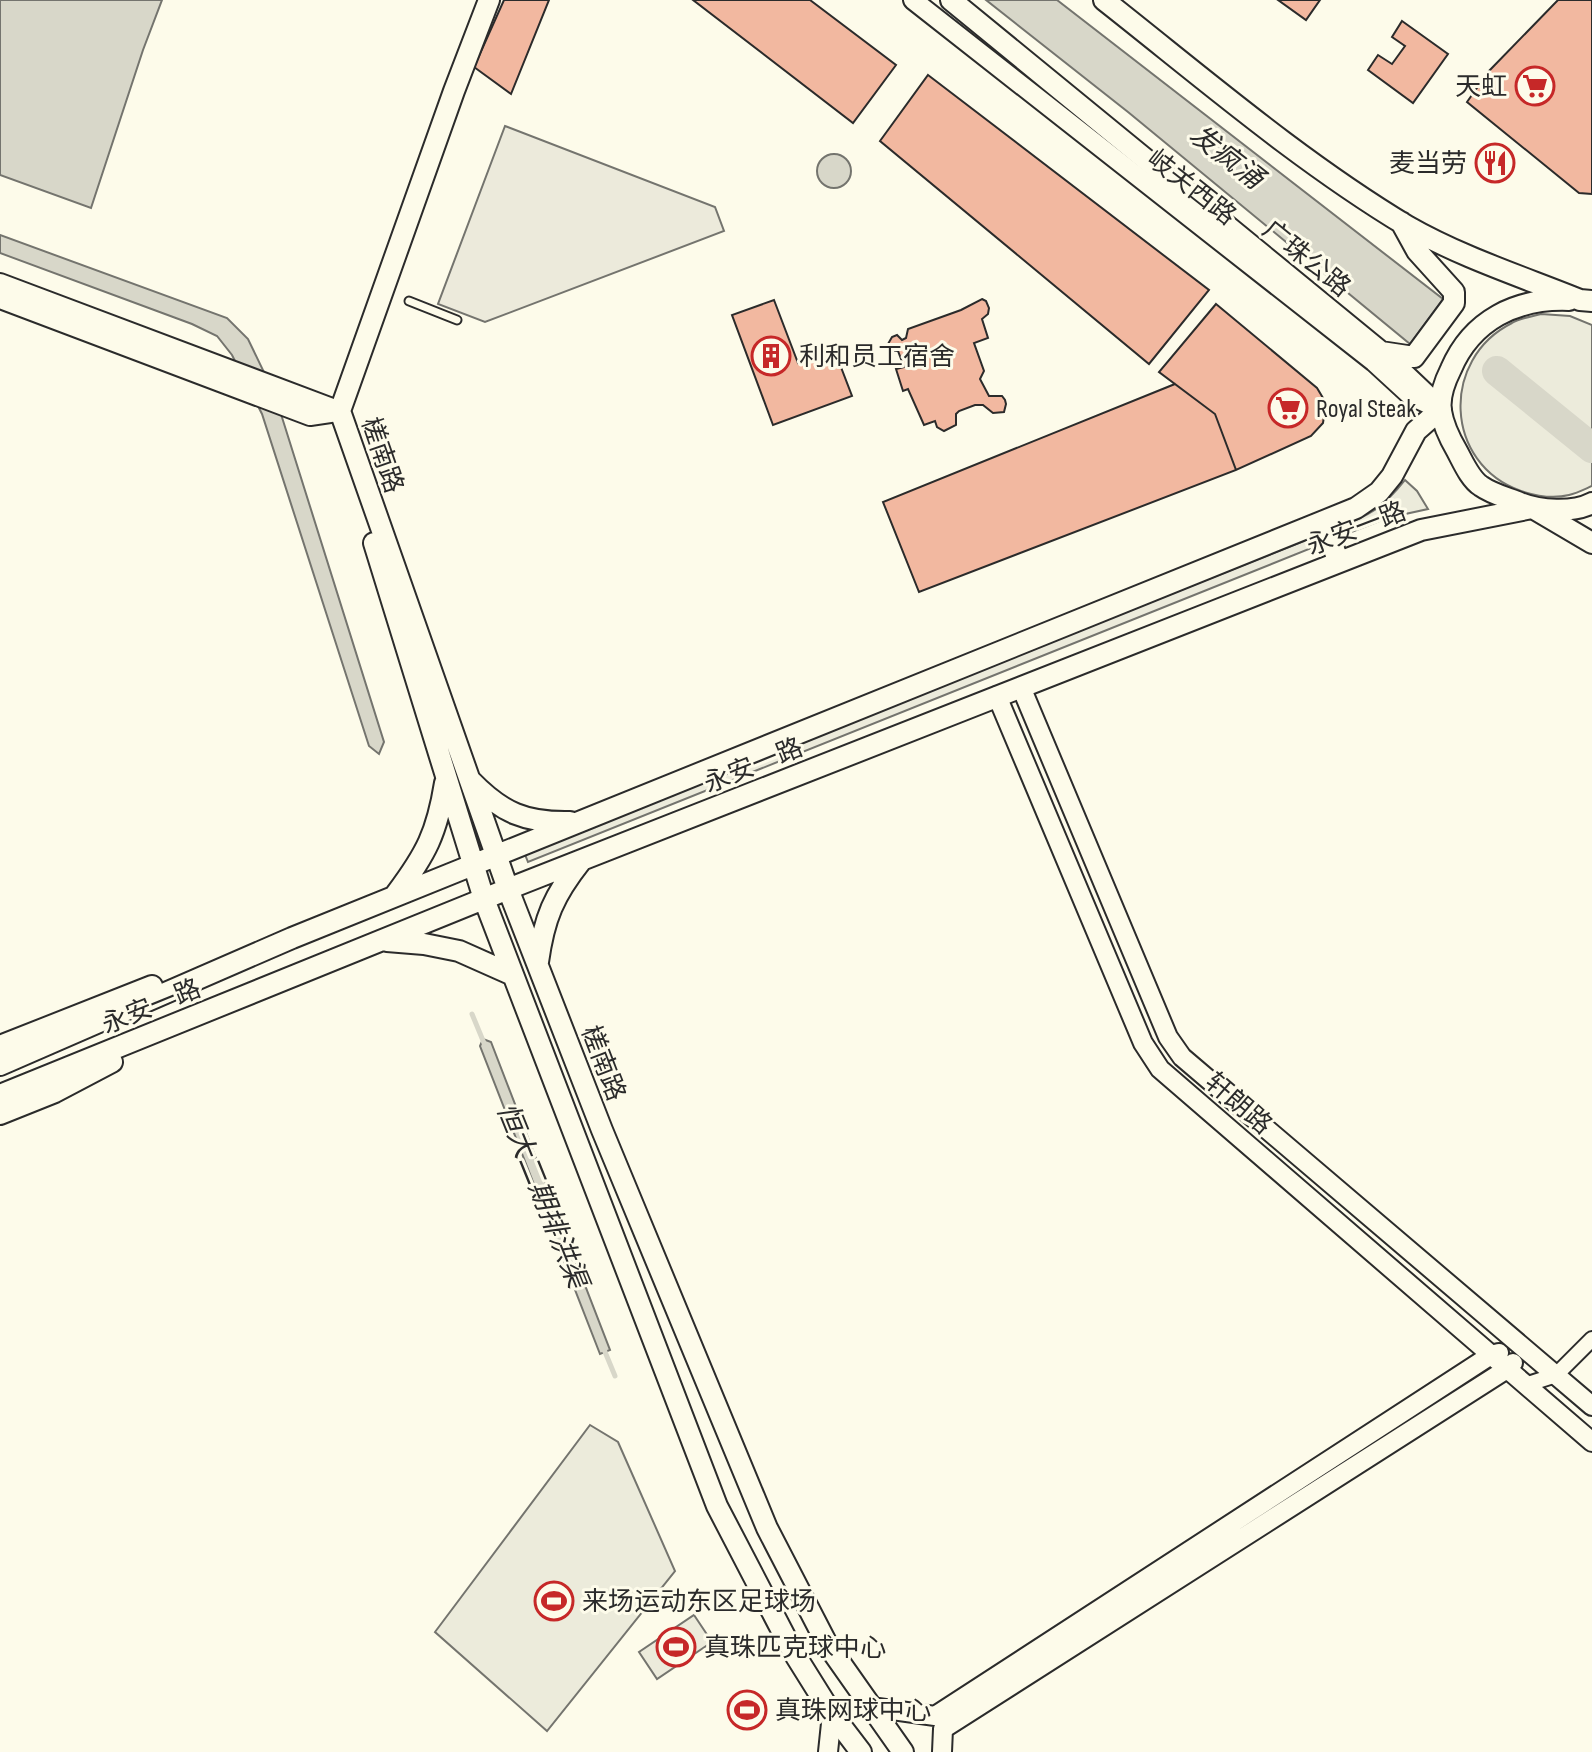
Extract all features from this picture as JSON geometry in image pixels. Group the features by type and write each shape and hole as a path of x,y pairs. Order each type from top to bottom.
{"main road":[{"path":"340,411 489,0"},
{"name":"广珠公路","path":"951,0 1381,352 1441,409"},
{"path":"1104,0 1319,170 1401,222 1478,259 1588,302"},
{"path":"1381,352 1414,357 1454,303 1454,292 1417,251 1401,222"},
{"path":"1588,302 1545,299 1511,309 1480,326 1460,348 1446,379 1441,409 1451,441 1479,485 1532,508 1592,543"},
{"name":"永安一路","path":"0,1065 292,938 1356,508 1379,492 1392,476 1416,431 1441,409"},
{"name":"槎南路","path":"340,411 508,889 602,1130 767,1528 827,1644 903,1752"},
{"name":"槎南路","path":"340,411 378,560 472,866 717,1506 785,1637 832,1714 861,1752"},
{"path":"1532,508 1582,509 1592,503"},
{"name":"永安一路","path":"0,1095 508,889 1421,530 1532,508"},
{"path":"1323,522 1339,562"},
{"path":"468,778 504,810 526,819 551,823 578,822"},
{"path":"394,897 422,860 433,836 445,779"},
{"path":"538,966 550,906 582,860"},
{"path":"0,1046 225,957 292,938"},
{"path":"382,940 459,951 513,975"},
{"path":"0,1114 55,1092 230,1002"},
{"path":"702,1467 736,1453"}],"street":[{"name":"岐关西路","path":"913,0 1374,362 1411,396 1441,409"},
{"path":"0,283 340,411"},
{"path":"0,299 310,416 340,411"},
{"name":"轩朗路","path":"1021,687 1168,1037 1182,1057 1592,1406"},
{"name":"轩朗路","path":"997,696 1143,1043 1160,1069 1592,1442"},
{"path":"1525,1385 1556,1375 1592,1339"},
{"path":"871,1707 935,1716 1491,1355 1526,1349"},
{"path":"942,1752 943,1729 1507,1369 1526,1349"},
{"path":"828,1752 832,1714"}],"lane":[{"path":"409,301 457,320"}],"shaded area":[{"path":"505,126 715,207 724,231 485,322 438,304"},
{"path":"1541,314 1570,316 1592,325 1592,486 1563,496 1527,493 1496,478 1477,458 1465,435 1461,410 1463,385 1472,361 1489,339 1515,321"},
{"path":"1405,480 1417,491 1428,509 1387,518 1339,537 1336,528 1375,510"},
{"path":"1319,535 1319,545 528,862 524,852"},
{"name":"来场运动东区足球场","path":"590,1425 618,1442 675,1571 547,1731 435,1632"},
{"name":"真珠匹克球中心","path":"694,1615 712,1642 657,1679 639,1652"}],"water":[{"path":"0,0 162,0 91,208 0,175"},
{"name":"发疯涌","path":"986,0 1057,0 1443,299 1410,344 1128,112"},
{"path":"834,154 846,159 851,171 846,183 834,188 822,183 817,171 822,159"},
{"path":"0,235 227,318 248,339 275,395 384,742 379,754 369,746 262,414 232,355 217,336 192,324 0,253"},
{"path":"483,1039 491,1042 610,1350 600,1354 480,1046"}],"building":[{"path":"504,0 549,0 511,94 474,67"},
{"path":"693,0 810,0 896,65 853,123"},
{"path":"1278,0 1320,0 1306,20"},
{"name":"天虹","path":"1558,0 1592,0 1592,194 1579,193 1467,102 1489,71"},
{"path":"1402,21 1448,54 1413,103 1368,70 1378,55 1392,64 1405,46 1392,37"},
{"path":"928,75 1209,290 1149,364 880,141"},
{"path":"982,299 989,308 982,319 988,338 974,343 984,371 980,379 989,396 1002,396 1005,400 1004,412 993,413 983,405 975,405 959,411 956,425 944,431 937,427 935,421 924,425 908,389 903,391 896,369 904,367 898,351 891,350 888,344 897,335 902,340 906,338 908,329"},
{"name":"利和员工宿舍","path":"774,300 798,363 834,349 852,396 773,425 732,315"},
{"path":"1216,304 1317,388 1326,403 1323,423 1311,436 1236,470 1215,414 1159,372"},
{"path":"1175,384 1215,414 1236,470 919,592 883,502"}],"waterway":[{"path":"1497,371 1592,448"},
{"name":"恒大二期排洪渠","path":"472,1014 484,1043"},
{"name":"恒大二期排洪渠","path":"603,1347 615,1376"}],"place":[{"name":"天虹","path":"1535,86"},
{"name":"麦当劳","path":"1495,163"},
{"name":"利和员工宿舍","path":"771,356"},
{"name":"Royal Steak","path":"1288,408"},
{"name":"来场运动东区足球场","path":"554,1601"},
{"name":"真珠匹克球中心","path":"676,1647"},
{"name":"真珠网球中心","path":"747,1710"}]}
